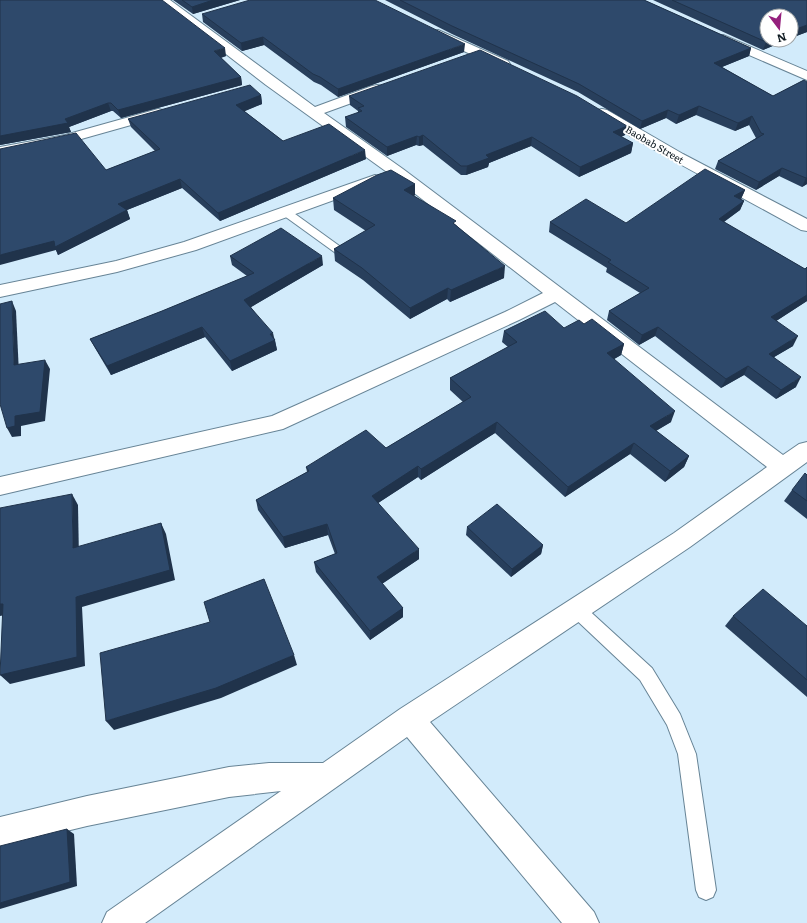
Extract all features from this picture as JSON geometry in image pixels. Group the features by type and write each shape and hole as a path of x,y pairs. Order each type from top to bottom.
{"street":[{"path":"162,0 197,18 263,84 314,112 397,172 782,467"},
{"path":"427,28 515,70"},
{"path":"711,33 807,76"},
{"path":"464,58 478,53"},
{"path":"314,112 389,85"},
{"name":"Baobab Street","path":"594,108 641,138 748,193 807,226"},
{"path":"0,152 67,139 173,109"},
{"path":"0,291 117,266 176,250 287,213 397,172"},
{"path":"0,486 276,423 512,316 556,294"},
{"path":"118,923 410,719 578,610 682,540 807,450"},
{"path":"410,719 583,923"},
{"path":"0,832 87,810 229,782 269,777 325,778"}],"lane":[{"path":"287,213 341,252"},
{"path":"578,610 646,674 674,720 687,754 706,890"}],"building":[{"path":"0,0 162,0 225,48 214,51 241,77 118,110 111,103 108,103 65,119 68,123 0,136"},
{"path":"182,0 213,0 192,7"},
{"path":"250,0 375,0 465,44 338,89 313,74 263,37 241,43 202,14"},
{"path":"400,0 644,0 751,48 714,63 773,96 804,80 807,82 807,178 782,168 759,182 718,161 764,134 761,133 752,116 738,123 699,106 679,115 668,110 642,121 579,84 452,26"},
{"path":"672,0 807,0 807,25 799,28 799,8 759,8 759,39"},
{"path":"480,50 577,96 627,126 613,132 633,143 580,167 532,137 486,155 489,158 467,166 461,166 423,135 387,147 345,117 362,111 358,108 364,106 349,96"},
{"path":"250,85 261,95 236,105 283,141 329,124 365,150 218,213 180,179 118,204 127,210 55,247 54,241 0,255 0,149 76,133 106,170 160,149 128,119"},
{"path":"705,169 745,190 734,196 744,201 719,219 805,269 807,267 807,295 771,317 798,336 769,354 801,377 781,390 748,366 726,379 658,327 642,335 609,311 649,288 608,262 611,260 550,222 586,199 626,223"},
{"path":"391,170 415,184 404,190 456,221 453,223 505,266 451,290 448,288 410,308 362,268 334,249 375,225 333,198 377,175"},
{"path":"281,228 322,256 244,300 273,333 270,334 275,340 230,361 202,327 107,366 90,339 254,273 230,256"},
{"path":"12,301 14,365 45,360 40,412 15,416 15,426 7,428 0,404 0,304"},
{"path":"545,311 564,328 579,320 584,324 592,319 624,344 607,353 675,411 650,426 689,456 670,471 634,443 568,487 497,422 421,469 418,466 372,496 419,549 377,577 403,608 370,631 314,562 337,553 327,524 283,537 256,500 309,471 306,467 366,430 386,448 471,397 450,378 517,342 504,331"},
{"path":"805,473 807,475 807,501 792,490"},
{"path":"72,494 73,548 161,523 170,570 76,597 77,657 0,675 3,604 0,604 0,508"},
{"path":"497,504 543,545 512,569 467,527"},
{"path":"264,579 294,655 216,688 106,721 100,653 210,622 204,602"},
{"path":"763,589 807,626 807,680 733,616"},
{"path":"67,829 70,882 0,903 0,846"}]}
